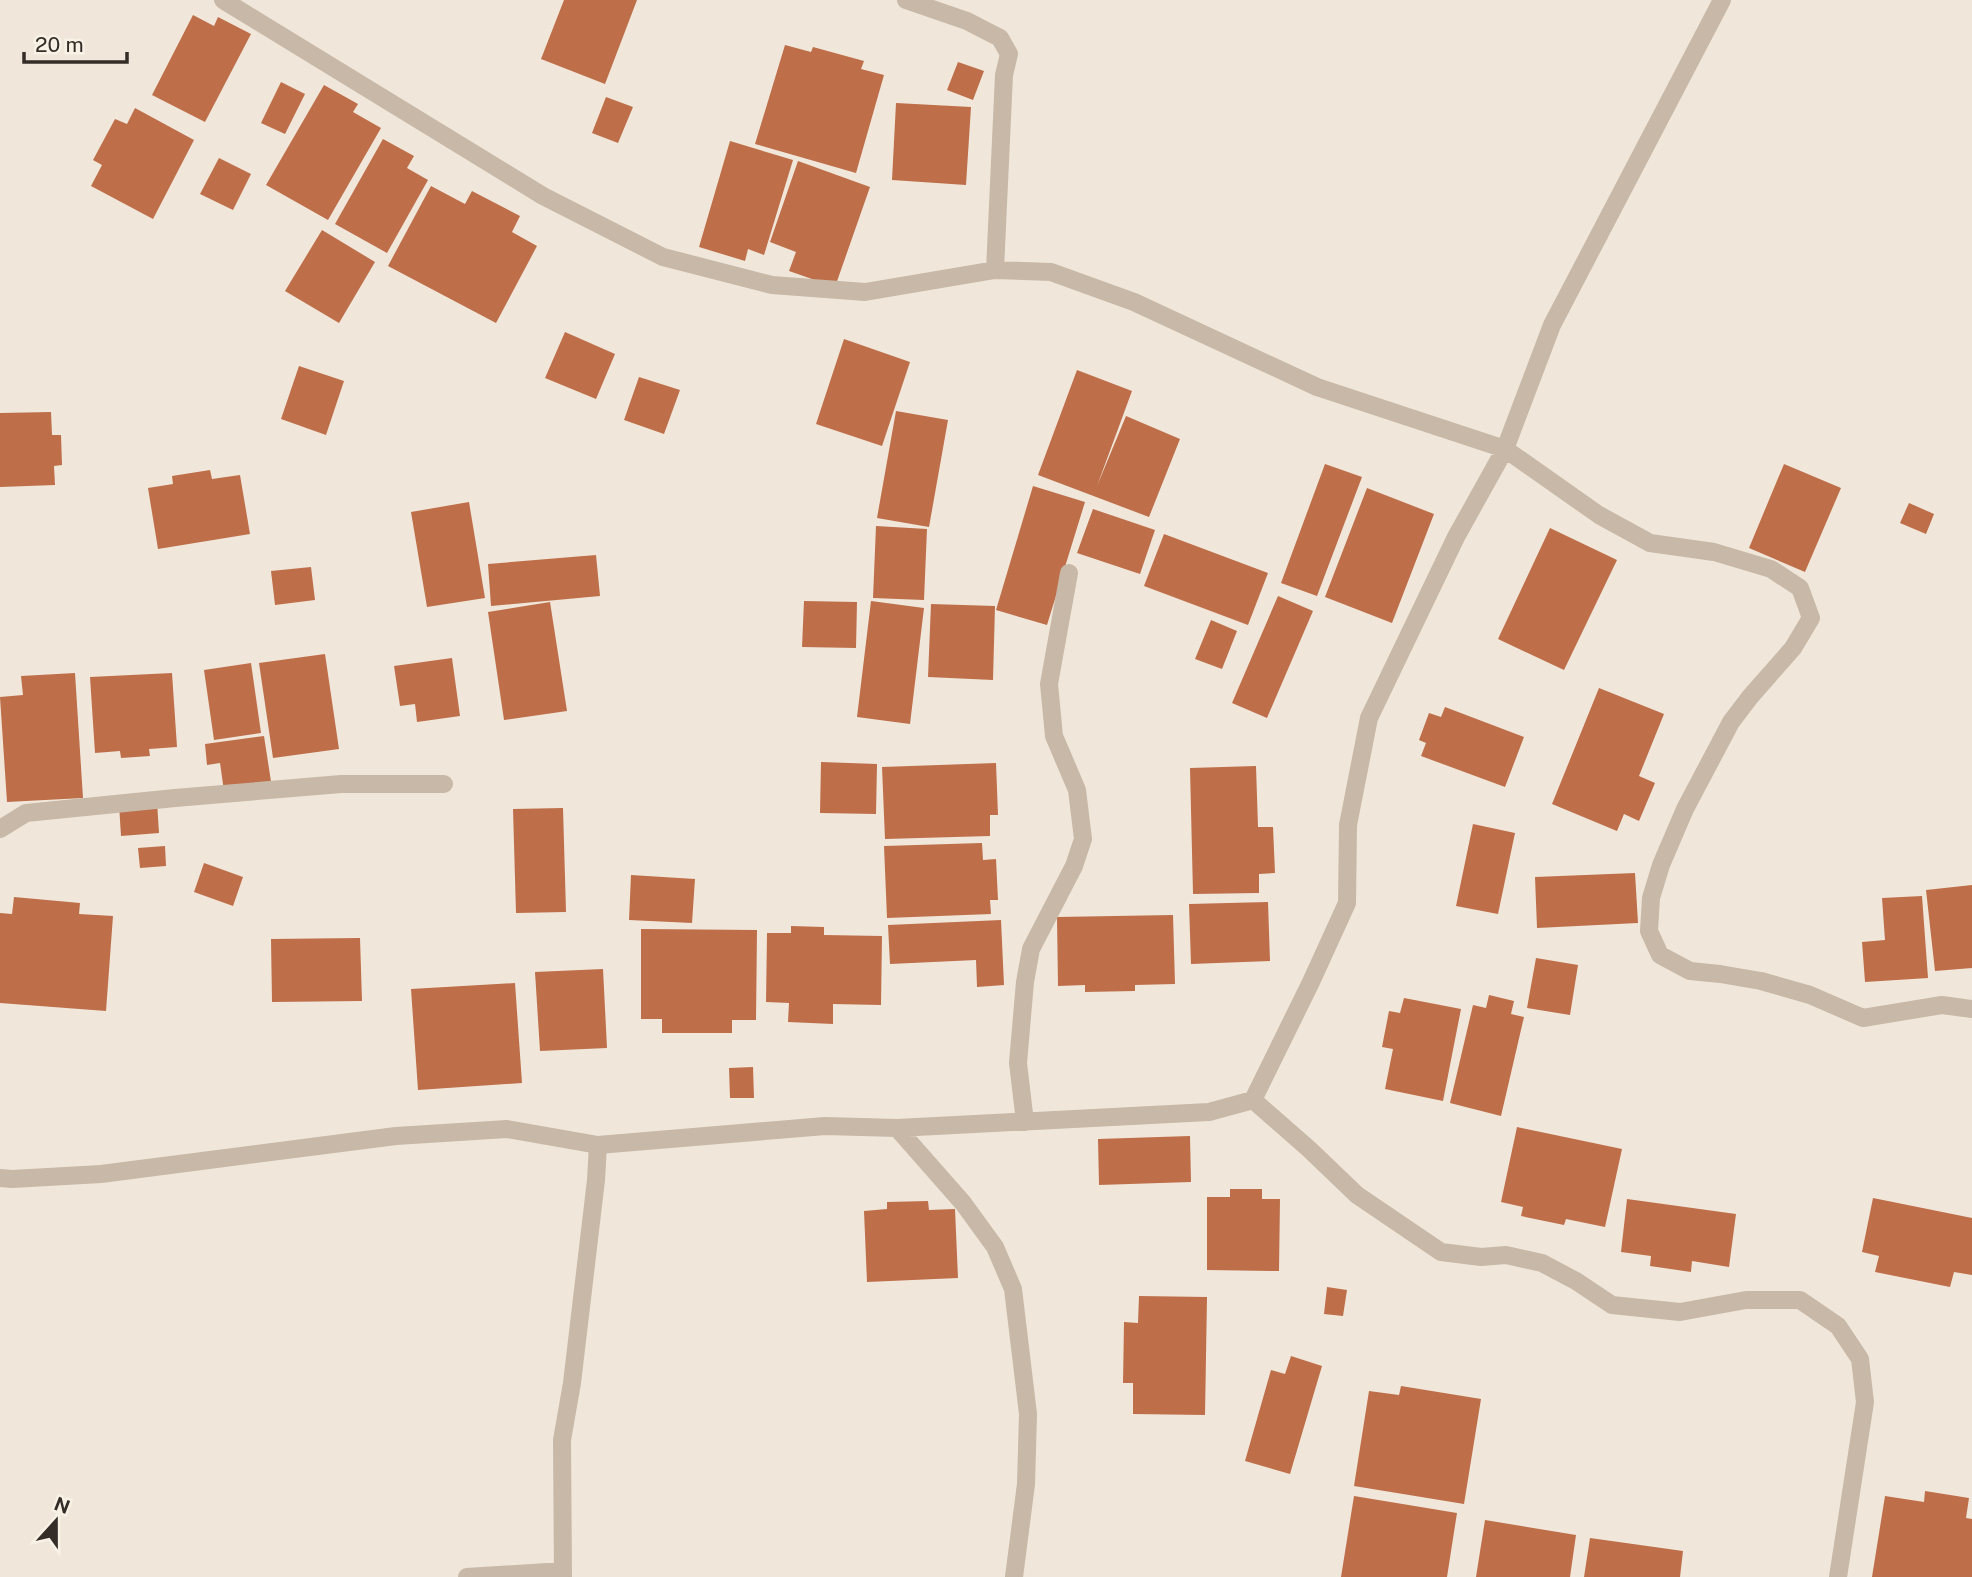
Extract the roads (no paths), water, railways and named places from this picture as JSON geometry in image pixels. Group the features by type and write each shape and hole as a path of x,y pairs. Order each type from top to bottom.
{"street":[{"path":"223,0 543,196 663,257 772,285 864,292 995,270 1051,272 1133,302 1317,387 1505,449 1599,515 1650,543 1714,552 1771,569 1800,588 1811,618 1793,648 1731,722 1685,809 1661,865 1651,898 1648,930 1660,955 1690,971 1760,981 1810,995 1863,1018 1942,1005 1972,1009"},
{"path":"906,0 967,21 1000,38 1009,54 1004,75 995,270"},
{"path":"0,1178 12,1180 101,1174 396,1136 507,1129 598,1145 825,1126 897,1128 1209,1112 1253,1100 1346,903 1348,825 1368,718 1456,537 1505,449 1552,325 1722,0"},
{"path":"1025,1122 1018,1063 1025,982 1031,949 1074,866 1083,839 1077,790 1054,736 1049,684 1069,573"},
{"path":"0,829 26,813 341,784 444,784"},
{"path":"1253,1100 1357,1195 1441,1252 1480,1256 1506,1255 1542,1263 1612,1305 1679,1312 1746,1300 1801,1300 1838,1326 1860,1359 1865,1402 1838,1577"},
{"path":"897,1128 963,1203 995,1247 1013,1289 1028,1415 1026,1484 1014,1577"},
{"path":"467,1577 563,1574 562,1440 572,1383 598,1145"}]}
